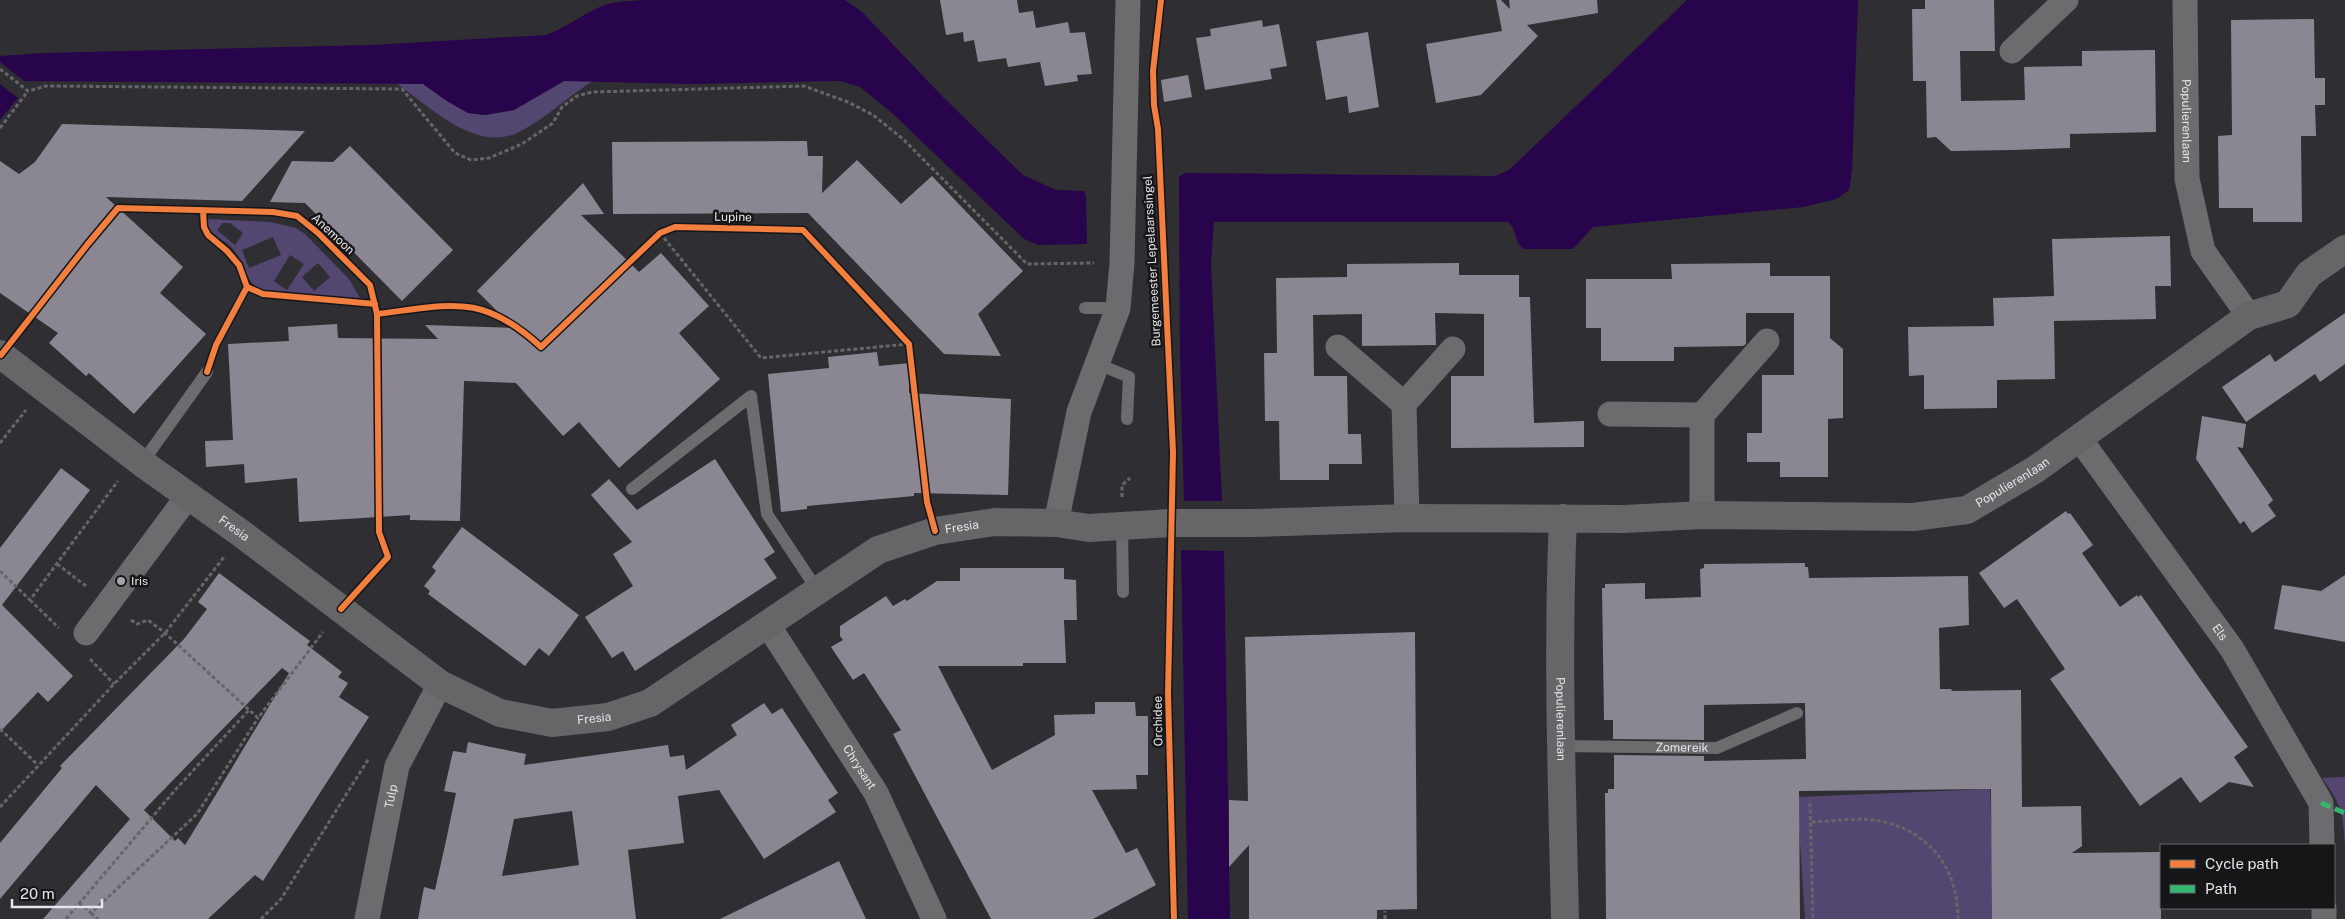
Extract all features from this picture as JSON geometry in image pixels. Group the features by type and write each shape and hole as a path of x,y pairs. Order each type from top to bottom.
{"street":[{"name":"Burgemeester Lepelaarssingel","path":"1056,523 1079,412 1118,308 1122,263 1128,0"},
{"path":"2012,51 2066,0"},
{"name":"Populierenlaan","path":"2184,0 2187,179 2203,251 2249,316"},
{"name":"Populierenlaan","path":"1253,523 1407,518 1624,519 1702,515 1913,517 1967,510 2036,469 2249,316 2288,304 2309,274 2345,249"},
{"path":"1702,515 1702,415 1767,341"},
{"path":"1338,347 1404,404"},
{"path":"1407,518 1404,404 1452,349"},
{"name":"Fresia","path":"0,354 138,460 242,534 440,684 500,713 552,723 608,718 650,703 878,550 935,531 995,522 1056,523 1089,528 1122,525 1253,523"},
{"path":"1610,414 1702,415"},
{"name":"Els","path":"2078,438 2232,649 2321,803 2322,844"},
{"path":"86,633 188,496"},
{"name":"Populierenlaan","path":"1563,518 1560,592 1561,746 1566,919"},
{"name":"Chrysant","path":"768,625 876,793 934,919"},
{"name":"Tulp","path":"367,919 397,766 440,684"}],"lane":[{"path":"1085,308 1118,308"},
{"path":"1098,364 1129,377 1127,419"},
{"path":"138,460 207,372"},
{"path":"632,489 750,396 767,514 818,591"},
{"path":"1122,525 1123,592"},
{"name":"Zomereik","path":"1561,746 1717,748 1797,713"}],"path":[{"path":"0,69 28,91"},
{"path":"0,128 28,91 46,86 402,89 455,153 471,160 489,158 522,144 553,123 562,108 578,96 592,92 804,86 848,102 873,115 903,139 1027,264 1122,263"},
{"path":"653,239 660,233 668,230"},
{"path":"660,233 761,358 909,344"},
{"path":"903,337 909,344 910,354"},
{"path":"0,443 44,387"},
{"path":"0,571 30,600 138,460"},
{"path":"0,807 165,633 242,534"},
{"path":"57,564 137,624 148,620 165,633 258,718"},
{"path":"91,913 196,814 258,718 341,609"},
{"path":"66,919 176,789 249,710"},
{"path":"0,729 38,765"},
{"path":"261,919 281,900 374,751"},
{"path":"1810,802 1813,919"},
{"path":"1812,822 1872,821 1888,823 1916,835 1934,849 1946,868 1956,888 1958,919"},
{"path":"79,903 98,919"},
{"path":"1385,911 1385,919"}],"shaded area":[{"path":"643,0 845,0 862,12 944,98 1023,175 1056,190 1084,191 1086,196 1087,244 1038,245 1024,239 891,112 860,87 841,81 690,84 564,81 514,110 485,115 468,113 423,84 24,81 0,62 0,56 44,53 371,45 546,35 608,4"},
{"path":"1687,0 1858,0 1852,171 1849,190 1836,199 1804,207 1593,227 1573,249 1523,249 1508,222 1214,222 1211,264 1222,501 1184,501 1180,356 1179,177 1185,173 1495,176 1509,170"},
{"path":"594,80 531,125 505,137 488,137 472,133 455,125 396,83 423,84 468,113 485,115 514,110 564,81"},
{"path":"0,84 18,98 0,120"},
{"path":"207,219 270,222 296,228 305,234 349,279 361,300 266,292 252,283 236,253 209,229","holes":["223,223 230,223 243,233 235,245 217,230","273,237 281,255 249,268 242,250","290,255 304,264 287,290 274,281","318,263 330,277 314,291 302,277"]},
{"path":"1181,550 1224,551 1230,919 1188,919"},
{"path":"2345,777 2345,847 2342,817 2338,803 2322,778"},
{"path":"1990,789 1995,919 1805,919 1797,797"}],"building":[{"path":"940,0 1017,0 1019,13 1033,11 1036,28 1068,22 1070,33 1085,32 1092,74 1077,75 1078,81 1045,86 1040,62 1008,67 1006,58 978,62 974,40 964,42 963,32 946,35"},
{"path":"1496,0 1501,0 1510,9 1509,0 1597,0 1598,13 1527,25 1538,36 1481,95 1436,103 1426,44 1502,31"},
{"path":"1925,0 1994,0 1995,51 1960,51 1961,101 2025,100 2024,67 2082,66 2082,51 2155,50 2156,132 2070,134 2070,148 2011,150 1951,151 1936,137 1927,138 1926,81 1913,81 1912,9 1925,9"},
{"path":"2314,19 2315,78 2325,78 2325,105 2315,105 2316,136 2301,136 2302,222 2253,222 2253,208 2219,208 2218,136 2232,135 2231,20"},
{"path":"1262,20 1263,27 1279,24 1287,66 1270,69 1272,79 1205,90 1196,38 1211,36 1210,29"},
{"path":"1368,32 1379,107 1349,113 1347,96 1326,100 1316,41"},
{"path":"1188,75 1192,97 1164,102 1161,80"},
{"path":"62,124 305,131 242,201 106,197 183,267 160,293 206,334 134,414 89,373 86,376 49,343 58,333 0,293 0,161 19,174 35,162"},
{"path":"807,141 808,156 823,156 822,193 857,160 901,204 932,176 1023,271 978,314 1001,356 944,354 808,213 613,214 612,142"},
{"path":"350,146 453,250 402,301 305,203 270,202 292,161 333,162"},
{"path":"583,183 604,214 581,215 639,272 661,253 709,306 679,333 720,379 619,468 579,422 563,436 516,383 464,381 460,521 410,520 410,515 299,522 297,478 245,483 244,464 206,467 205,441 233,440 228,344 289,341 288,327 337,324 338,338 438,339 425,325 514,328 477,291"},
{"path":"2170,236 2171,286 2155,286 2156,319 2054,321 2055,379 1997,380 1997,408 1924,409 1924,375 1909,376 1908,327 1994,326 1993,298 2054,296 2052,239"},
{"path":"1459,263 1459,275 1519,275 1519,297 1530,297 1534,423 1584,421 1584,447 1451,448 1451,376 1484,376 1484,314 1435,313 1436,345 1362,346 1362,314 1313,315 1314,376 1347,376 1348,434 1361,434 1362,464 1329,464 1329,480 1280,480 1279,421 1265,421 1264,353 1277,353 1276,278 1347,277 1347,264"},
{"path":"1770,263 1770,276 1830,276 1830,338 1843,349 1843,418 1828,419 1828,477 1780,477 1780,462 1747,462 1747,433 1762,433 1762,375 1794,375 1794,313 1746,313 1746,344 1743,346 1674,347 1674,361 1601,361 1601,328 1586,328 1586,279 1672,279 1671,264"},
{"path":"2345,313 2345,364 2320,382 2315,374 2246,422 2222,387 2270,354 2275,362"},
{"path":"877,352 879,366 910,363 909,393 1011,399 1008,495 914,493 914,496 807,506 807,509 781,512 768,374 829,368 828,357"},
{"path":"2202,416 2246,424 2243,448 2237,447 2273,500 2268,505 2276,516 2252,533 2244,521 2240,524 2196,459"},
{"path":"715,459 775,552 764,559 777,578 635,671 623,651 612,658 585,617 633,586 613,554 632,542 591,495 609,479 637,510"},
{"path":"61,468 90,490 2,605 73,676 48,702 38,692 0,732 0,548"},
{"path":"2066,511 2068,514 2070,513 2093,545 2082,553 2120,607 2137,595 2138,597 2141,595 2248,747 2234,757 2254,787 2229,782 2200,803 2181,777 2140,806 2050,679 2065,669 2017,599 2004,608 1979,573"},
{"path":"462,527 579,615 549,656 539,648 525,666 428,594 430,591 424,586 436,571 432,567"},
{"path":"1805,563 1805,567 1808,567 1809,578 1968,576 1969,625 1939,628 1940,689 1951,689 1952,691 2021,690 2022,807 2081,806 2082,846 2072,853 2160,852 2161,919 1992,919 1991,789 1799,791 1800,919 1606,919 1605,793 1608,793 1608,789 1614,789 1614,755 1704,756 1704,761 1806,759 1805,703 1704,705 1704,740 1613,739 1613,720 1604,720 1602,588 1605,588 1605,584 1645,583 1645,599 1701,597 1700,569 1704,568 1704,564"},
{"path":"960,568 1064,568 1064,579 1076,580 1077,620 1064,620 1066,663 1023,663 1023,666 938,666 992,770 1055,735 1054,715 1095,714 1095,702 1135,702 1136,716 1148,716 1148,775 1136,775 1137,789 1092,790 1126,853 1137,848 1156,885 1093,919 991,919 893,734 901,730 864,673 853,680 831,647 843,640 840,636 840,626 886,596 893,606 905,599 907,601 937,581 960,581"},
{"path":"219,573 310,641 307,645 342,672 338,677 348,683 339,697 369,717 263,881 255,875 208,919 43,919 130,819 96,785 0,899 0,843 62,768 60,766 184,639 207,609 198,602","holes":["282,668 289,673 185,845 178,838 175,841 144,810"]},
{"path":"2345,575 2345,642 2274,629 2282,585 2321,591"},
{"path":"1415,632 1417,909 1377,910 1377,919 1249,919 1249,845 1229,867 1229,800 1248,801 1245,637"},
{"path":"764,703 772,714 782,708 838,793 828,800 836,812 764,859 719,790 678,796 684,843 628,850 636,919 418,919 424,887 435,890 456,793 444,791 453,751 466,753 468,742 526,754 524,765 668,745 670,757 684,755 686,770 737,735 731,725","holes":["572,811 579,865 502,876 514,819"]},
{"path":"839,861 866,919 720,919"}],"marked path":[{"path":"2321,803 2345,813"}],"cycle path":[{"name":"Orchidee","path":"1161,0 1153,71 1154,105 1158,129 1173,452 1168,693 1174,919"},
{"name":"Anemoon","path":"1,355 118,208 273,212 297,216 318,233 370,285 377,314 379,532 388,557 341,609"},
{"path":"203,211 204,227 208,235 227,251 239,265 247,287 216,345 207,372"},
{"name":"Lupine","path":"377,314 446,306 464,306 500,317 520,329 541,347 660,233 675,227 803,230 909,344 927,502 935,531"},
{"path":"247,287 263,294 375,304"}],"place":[{"name":"Iris","path":"121,581"}]}
